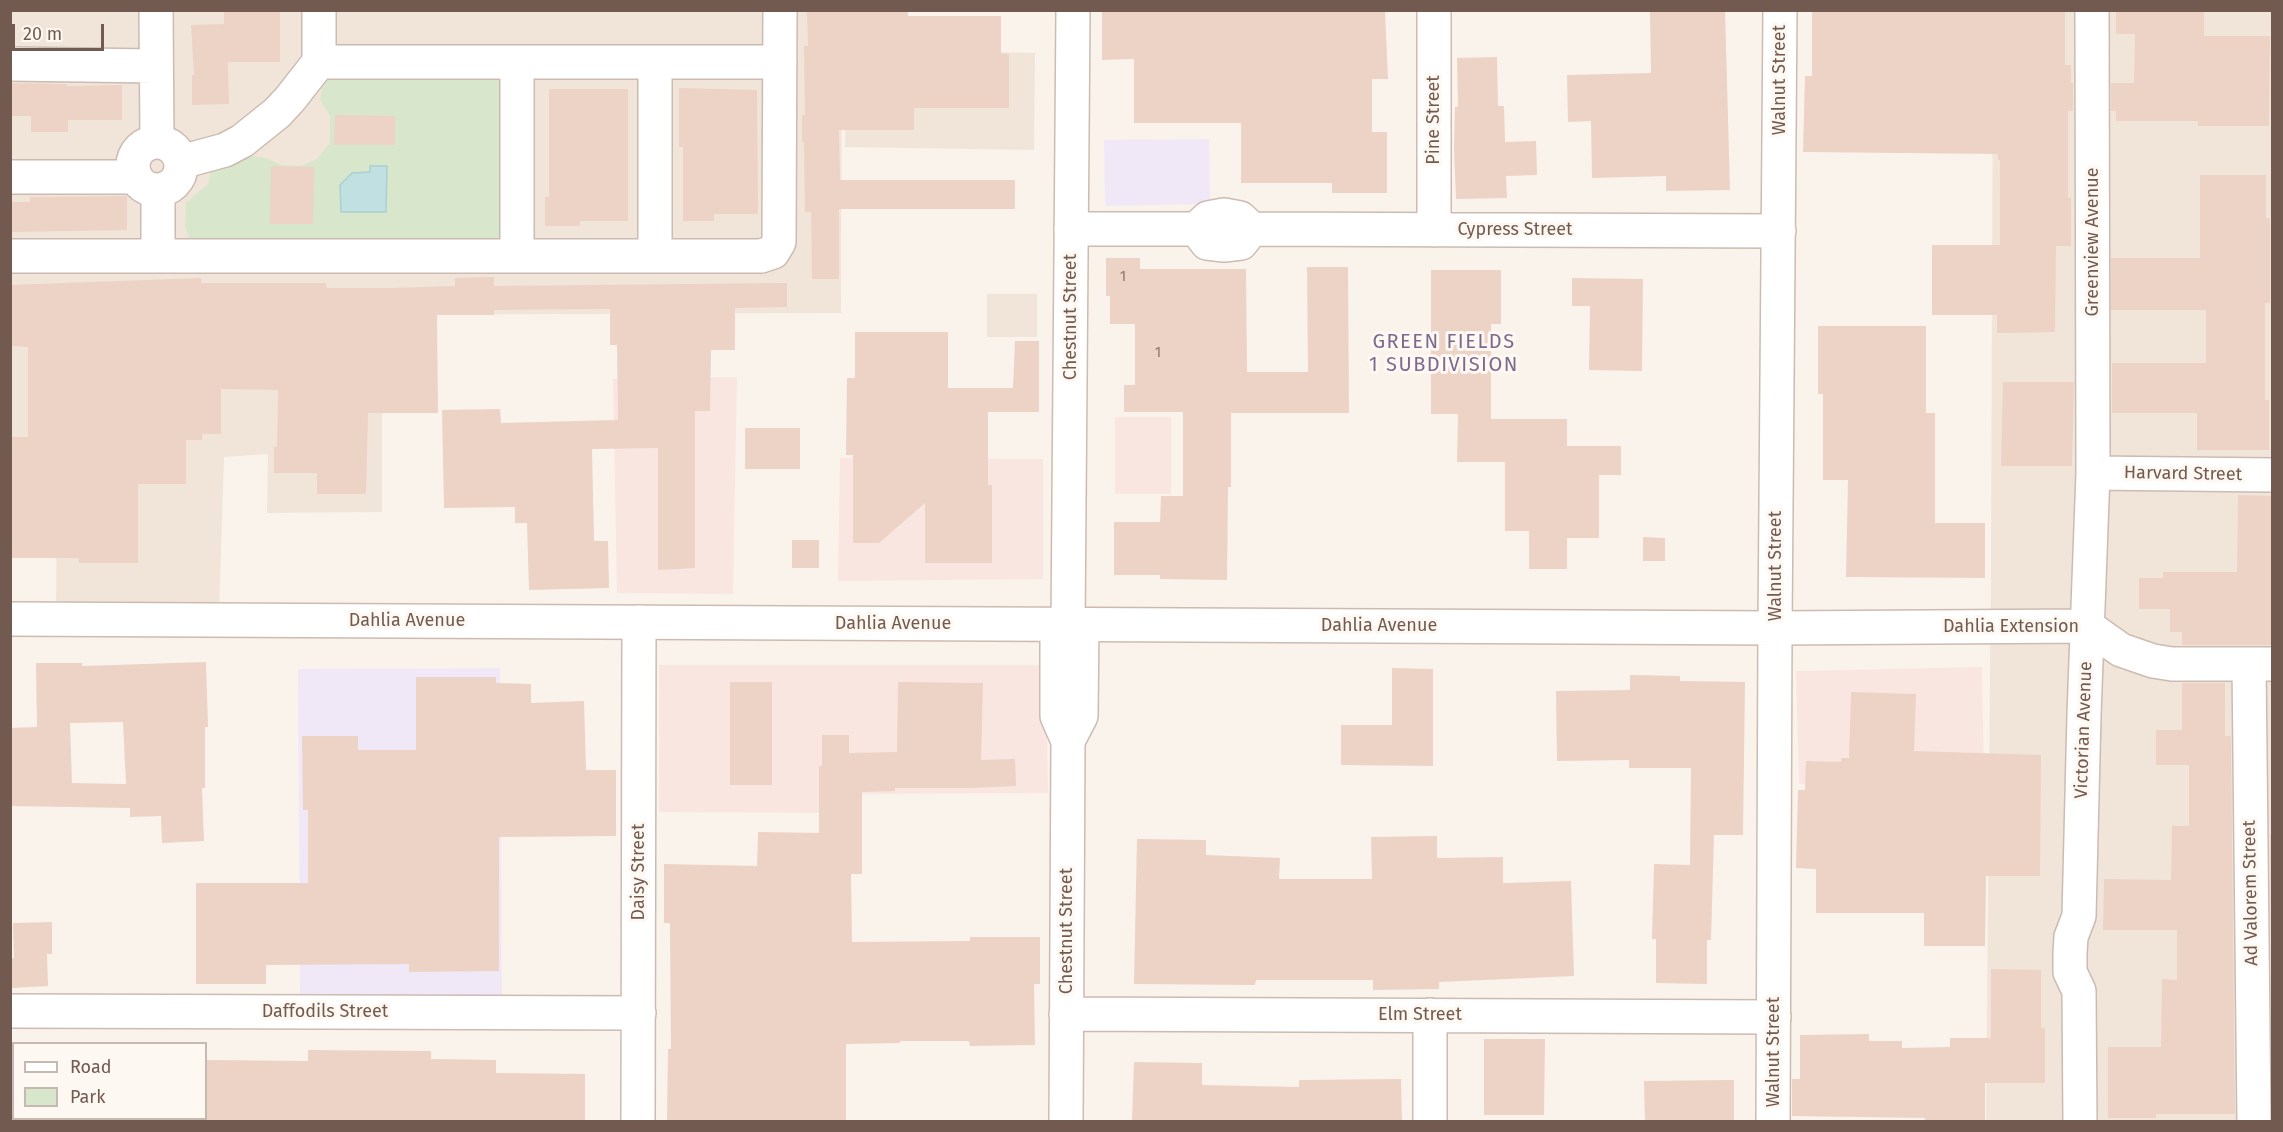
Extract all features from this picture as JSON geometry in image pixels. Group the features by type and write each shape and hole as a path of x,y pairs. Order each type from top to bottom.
{"street":[{"path":"156,10 153,165 158,256"},
{"path":"10,177 153,165 225,150 242,141 277,113 319,62 319,10"},
{"path":"10,256 761,256 773,252 779,242 780,10"},
{"name":"Chestnut Street","path":"1066,1122 1068,741 1057,716 1069,625 1073,10"},
{"name":"Pine Street","path":"1434,10 1434,230"},
{"name":"Walnut Street","path":"1773,1122 1780,10"},
{"name":"Greenview Avenue","path":"2092,10 2093,473"},
{"path":"319,62 780,62"},
{"path":"517,62 517,256"},
{"path":"655,62 655,256"},
{"path":"10,64 156,66"},
{"path":"10,155 153,165"},
{"name":"Cypress Street","path":"1071,229 1196,229 1208,218 1224,215 1240,218 1252,229 1779,231"},
{"name":"Harvard Street","path":"2093,473 2272,475"},
{"name":"Victorian Avenue","path":"2080,1122 2079,992 2070,972 2071,937 2079,916 2093,473"},
{"name":"Dahlia Avenue","path":"10,619 1775,628"},
{"name":"Daisy Street","path":"638,1122 639,622"},
{"name":"Dahlia Extension","path":"1775,628 2087,626 2121,650 2138,658 2172,664 2260,664"},
{"name":"Ad Valorem Street","path":"2254,1122 2260,664"},
{"name":"Daffodils Street","path":"10,1011 639,1012"},
{"name":"Elm Street","path":"1066,1014 1774,1017"},
{"path":"1430,1015 1430,1122"}],"shaded area":[{"path":"10,11 842,11 841,313 11,316"},
{"path":"1993,11 2272,11 2272,1121 1986,1122"},
{"path":"847,50 1035,53 1034,150 845,147"},
{"path":"1209,139 1210,204 1105,206 1104,140"},
{"path":"987,294 1037,294 1037,337 987,337"},
{"path":"382,321 382,512 267,513 268,454 224,457 219,612 56,612 57,485 11,485 10,323"},
{"path":"737,377 733,594 617,593 613,379"},
{"path":"1115,417 1171,417 1171,494 1115,494"},
{"path":"840,458 1043,459 1043,579 838,581"},
{"path":"659,665 1046,665 1048,793 855,794 854,813 659,812"},
{"path":"1982,667 1984,780 1799,784 1796,671"},
{"path":"500,668 502,996 300,997 298,669"}],"green space":[{"path":"333,70 510,73 510,241 202,244 189,239 185,226 186,203 208,184 211,171 253,156 266,158 281,165 301,166 317,159 330,143 330,116 320,100 322,88"}],"water":[{"path":"370,166 387,166 386,212 341,212 340,185 352,173 370,172"}],"building":[{"path":"224,10 280,10 280,62 228,62 229,104 192,105 192,75 194,75 191,25 224,24"},
{"path":"807,10 908,10 908,16 1001,16 1001,53 1009,54 1009,108 914,108 914,130 839,130 840,180 1015,180 1015,209 839,209 839,279 812,279 811,212 805,212 804,142 802,142 802,115 805,115 804,46 808,46"},
{"path":"1102,10 1385,10 1388,79 1372,79 1372,132 1387,132 1387,193 1332,193 1332,183 1241,183 1241,123 1134,123 1134,59 1102,60"},
{"path":"1650,10 1725,10 1730,190 1666,191 1666,176 1592,178 1591,121 1568,122 1567,75 1651,73"},
{"path":"1812,10 2065,10 2065,65 2071,65 2071,83 2073,83 2073,111 2068,111 2068,198 2071,198 2071,246 2056,246 2055,332 1997,333 1997,315 1932,315 1932,245 2000,245 2000,160 1998,160 1998,154 1803,152 1805,76 1812,76"},
{"path":"2116,10 2204,10 2204,36 2270,36 2269,126 2198,126 2198,121 2116,121 2116,111 2111,111 2111,83 2134,83 2135,34 2116,34"},
{"path":"1497,57 1498,106 1504,106 1505,142 1536,141 1537,175 1506,176 1507,198 1456,199 1454,149 1455,107 1458,107 1457,58"},
{"path":"10,83 67,84 67,86 122,85 122,120 68,120 68,132 31,132 31,116 10,116"},
{"path":"679,88 757,90 758,214 714,214 714,221 683,221 683,147 679,147"},
{"path":"549,89 628,89 628,221 580,221 580,226 545,226 545,197 549,197"},
{"path":"335,115 395,116 395,145 334,145"},
{"path":"271,166 314,167 313,224 270,224"},
{"path":"2200,175 2266,175 2266,218 2270,218 2270,303 2265,303 2265,400 2269,400 2269,450 2197,450 2197,413 2112,413 2112,363 2206,363 2206,310 2111,310 2111,258 2200,258"},
{"path":"127,196 127,230 10,232 10,202 30,202 30,197"},
{"path":"1106,258 1140,258 1140,269 1246,269 1247,372 1308,372 1307,267 1348,267 1349,413 1231,413 1227,580 1160,579 1160,575 1114,575 1114,522 1160,522 1161,496 1183,496 1183,412 1124,412 1124,385 1135,385 1135,324 1110,324 1110,296 1106,296"},
{"path":"1431,270 1501,270 1501,324 1491,324 1491,419 1567,419 1567,446 1621,446 1621,475 1599,475 1599,538 1567,538 1567,569 1529,569 1529,531 1505,531 1505,462 1457,462 1458,414 1431,414"},
{"path":"494,277 494,286 787,283 787,307 735,308 735,350 711,350 710,411 695,411 695,568 658,570 658,448 592,449 594,541 608,541 609,588 529,590 527,523 515,523 515,507 444,508 442,410 500,409 501,423 618,420 617,345 610,345 610,309 494,310 494,315 437,315 438,413 368,413 366,494 317,494 317,473 274,473 278,390 221,389 221,434 202,434 202,440 186,440 186,484 138,484 138,563 79,563 79,558 10,558 10,437 28,437 28,347 10,346 10,285 201,278 201,283 326,283 327,288 390,288 455,286 455,278"},
{"path":"1572,278 1643,279 1642,371 1589,370 1590,306 1572,306"},
{"path":"1818,326 1926,326 1926,413 1935,413 1935,523 1985,523 1985,578 1846,577 1848,480 1823,480 1823,394 1818,394"},
{"path":"855,332 948,332 948,388 1013,388 1015,341 1039,341 1039,412 988,412 988,485 992,485 992,563 925,563 925,503 879,543 853,543 853,455 846,455 847,378 855,378"},
{"path":"2003,382 2074,382 2072,466 2001,466"},
{"path":"745,428 800,428 800,469 745,469"},
{"path":"2238,495 2272,496 2272,645 2182,645 2182,632 2170,632 2170,609 2139,609 2139,578 2163,578 2163,572 2237,572"},
{"path":"1643,537 1665,538 1665,561 1643,561"},
{"path":"792,540 819,540 819,568 792,568"},
{"path":"206,662 208,727 205,727 205,788 202,788 204,841 162,843 161,816 130,817 130,808 10,806 10,728 37,727 36,663 82,663 82,666","holes":["123,722 126,784 72,783 70,723"]},
{"path":"1392,668 1433,669 1433,766 1341,765 1341,725 1392,725"},
{"path":"1630,675 1680,676 1680,681 1745,682 1743,835 1714,835 1711,940 1707,940 1707,984 1656,983 1656,939 1652,939 1654,864 1690,865 1691,768 1629,768 1629,760 1557,761 1556,691 1630,690"},
{"path":"416,677 496,677 496,683 531,684 531,703 584,701 586,770 616,770 616,836 499,837 499,971 409,972 409,964 266,965 266,984 196,984 196,883 308,883 308,810 303,810 302,736 358,736 358,750 416,750"},
{"path":"730,682 772,682 772,785 730,785"},
{"path":"898,682 983,683 981,760 1015,759 1016,786 895,788 895,791 862,792 862,874 851,874 852,942 970,941 970,937 1040,937 1040,984 1034,984 1035,1045 970,1046 969,1041 846,1044 846,1122 667,1122 668,1049 671,1049 670,923 664,923 664,864 757,866 758,832 819,833 819,766 822,766 822,735 849,735 849,753 897,752"},
{"path":"2182,683 2225,683 2225,736 2231,736 2235,1114 2156,1114 2156,1118 2108,1118 2108,1047 2161,1047 2162,979 2177,980 2177,930 2103,930 2104,879 2171,880 2172,826 2189,826 2189,765 2156,765 2156,730 2182,730"},
{"path":"1851,692 1916,694 1914,751 2041,755 2040,876 1986,876 1985,946 1924,946 1924,913 1816,913 1816,869 1796,868 1798,790 1805,790 1806,761 1841,762 1841,758 1849,758"},
{"path":"2270,835 2272,835 2272,1099"},
{"path":"1437,836 1437,858 1503,857 1503,883 1571,881 1574,976 1439,982 1439,989 1373,990 1373,980 1256,980 1255,985 1134,984 1137,839 1206,840 1206,855 1280,858 1279,879 1372,879 1371,837"},
{"path":"52,922 52,954 47,954 48,986 12,988 10,958 14,958 13,923"},
{"path":"1991,969 2041,970 2041,1028 2045,1028 2045,1083 1985,1083 1985,1122 1925,1122 1925,1118 1792,1116 1792,1079 1800,1079 1800,1035 1869,1034 1869,1041 1902,1041 1902,1048 1950,1047 1950,1038 1991,1038"},
{"path":"1484,1039 1545,1039 1544,1115 1484,1115"},
{"path":"308,1050 431,1051 431,1059 496,1060 496,1073 585,1074 585,1122 206,1122 207,1060 308,1061"},
{"path":"1134,1062 1202,1063 1202,1085 1299,1087 1299,1080 1401,1079 1402,1122 1132,1122"},
{"path":"1734,1080 1734,1122 1645,1122 1644,1081"}],"district":[{"name":"GREEN FIELDS 1 SUBDIVISION","path":"1444,354"}]}
